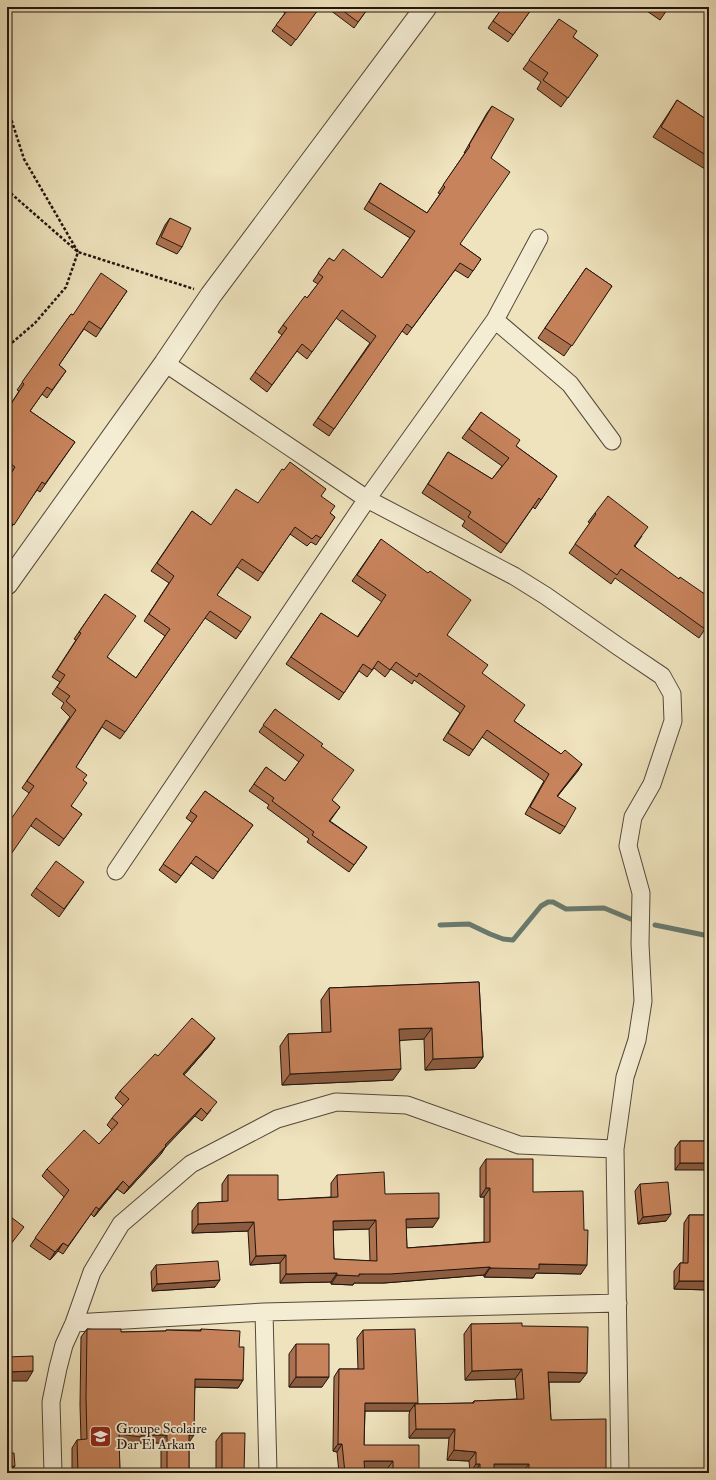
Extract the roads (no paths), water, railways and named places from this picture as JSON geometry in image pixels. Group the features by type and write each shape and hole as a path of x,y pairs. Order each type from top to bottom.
{"street":[{"path":"7,584 165,363 211,295 426,7"},
{"path":"116,871 367,499 495,320 539,238"},
{"path":"495,320 570,384 612,441"},
{"path":"165,363 367,499 514,576 546,596 662,676 672,694 673,721 652,784 633,817 628,846 641,893 640,944 643,1001 637,1040 625,1077 615,1149 620,1473"},
{"path":"52,1473 51,1402 64,1345 74,1323 92,1272 121,1224 191,1164 277,1119 336,1102 407,1105 518,1146 615,1149"},
{"path":"74,1323 264,1312 618,1303"},
{"path":"264,1312 268,1473"}],"waterway":[{"path":"440,925 469,924 503,939 513,940 541,906 548,902 553,902 566,909 604,908 633,920"},
{"path":"655,925 709,936"}],"place":[{"name":"Groupe Scolaire Dar El Arkam","path":"100,1436"}]}
